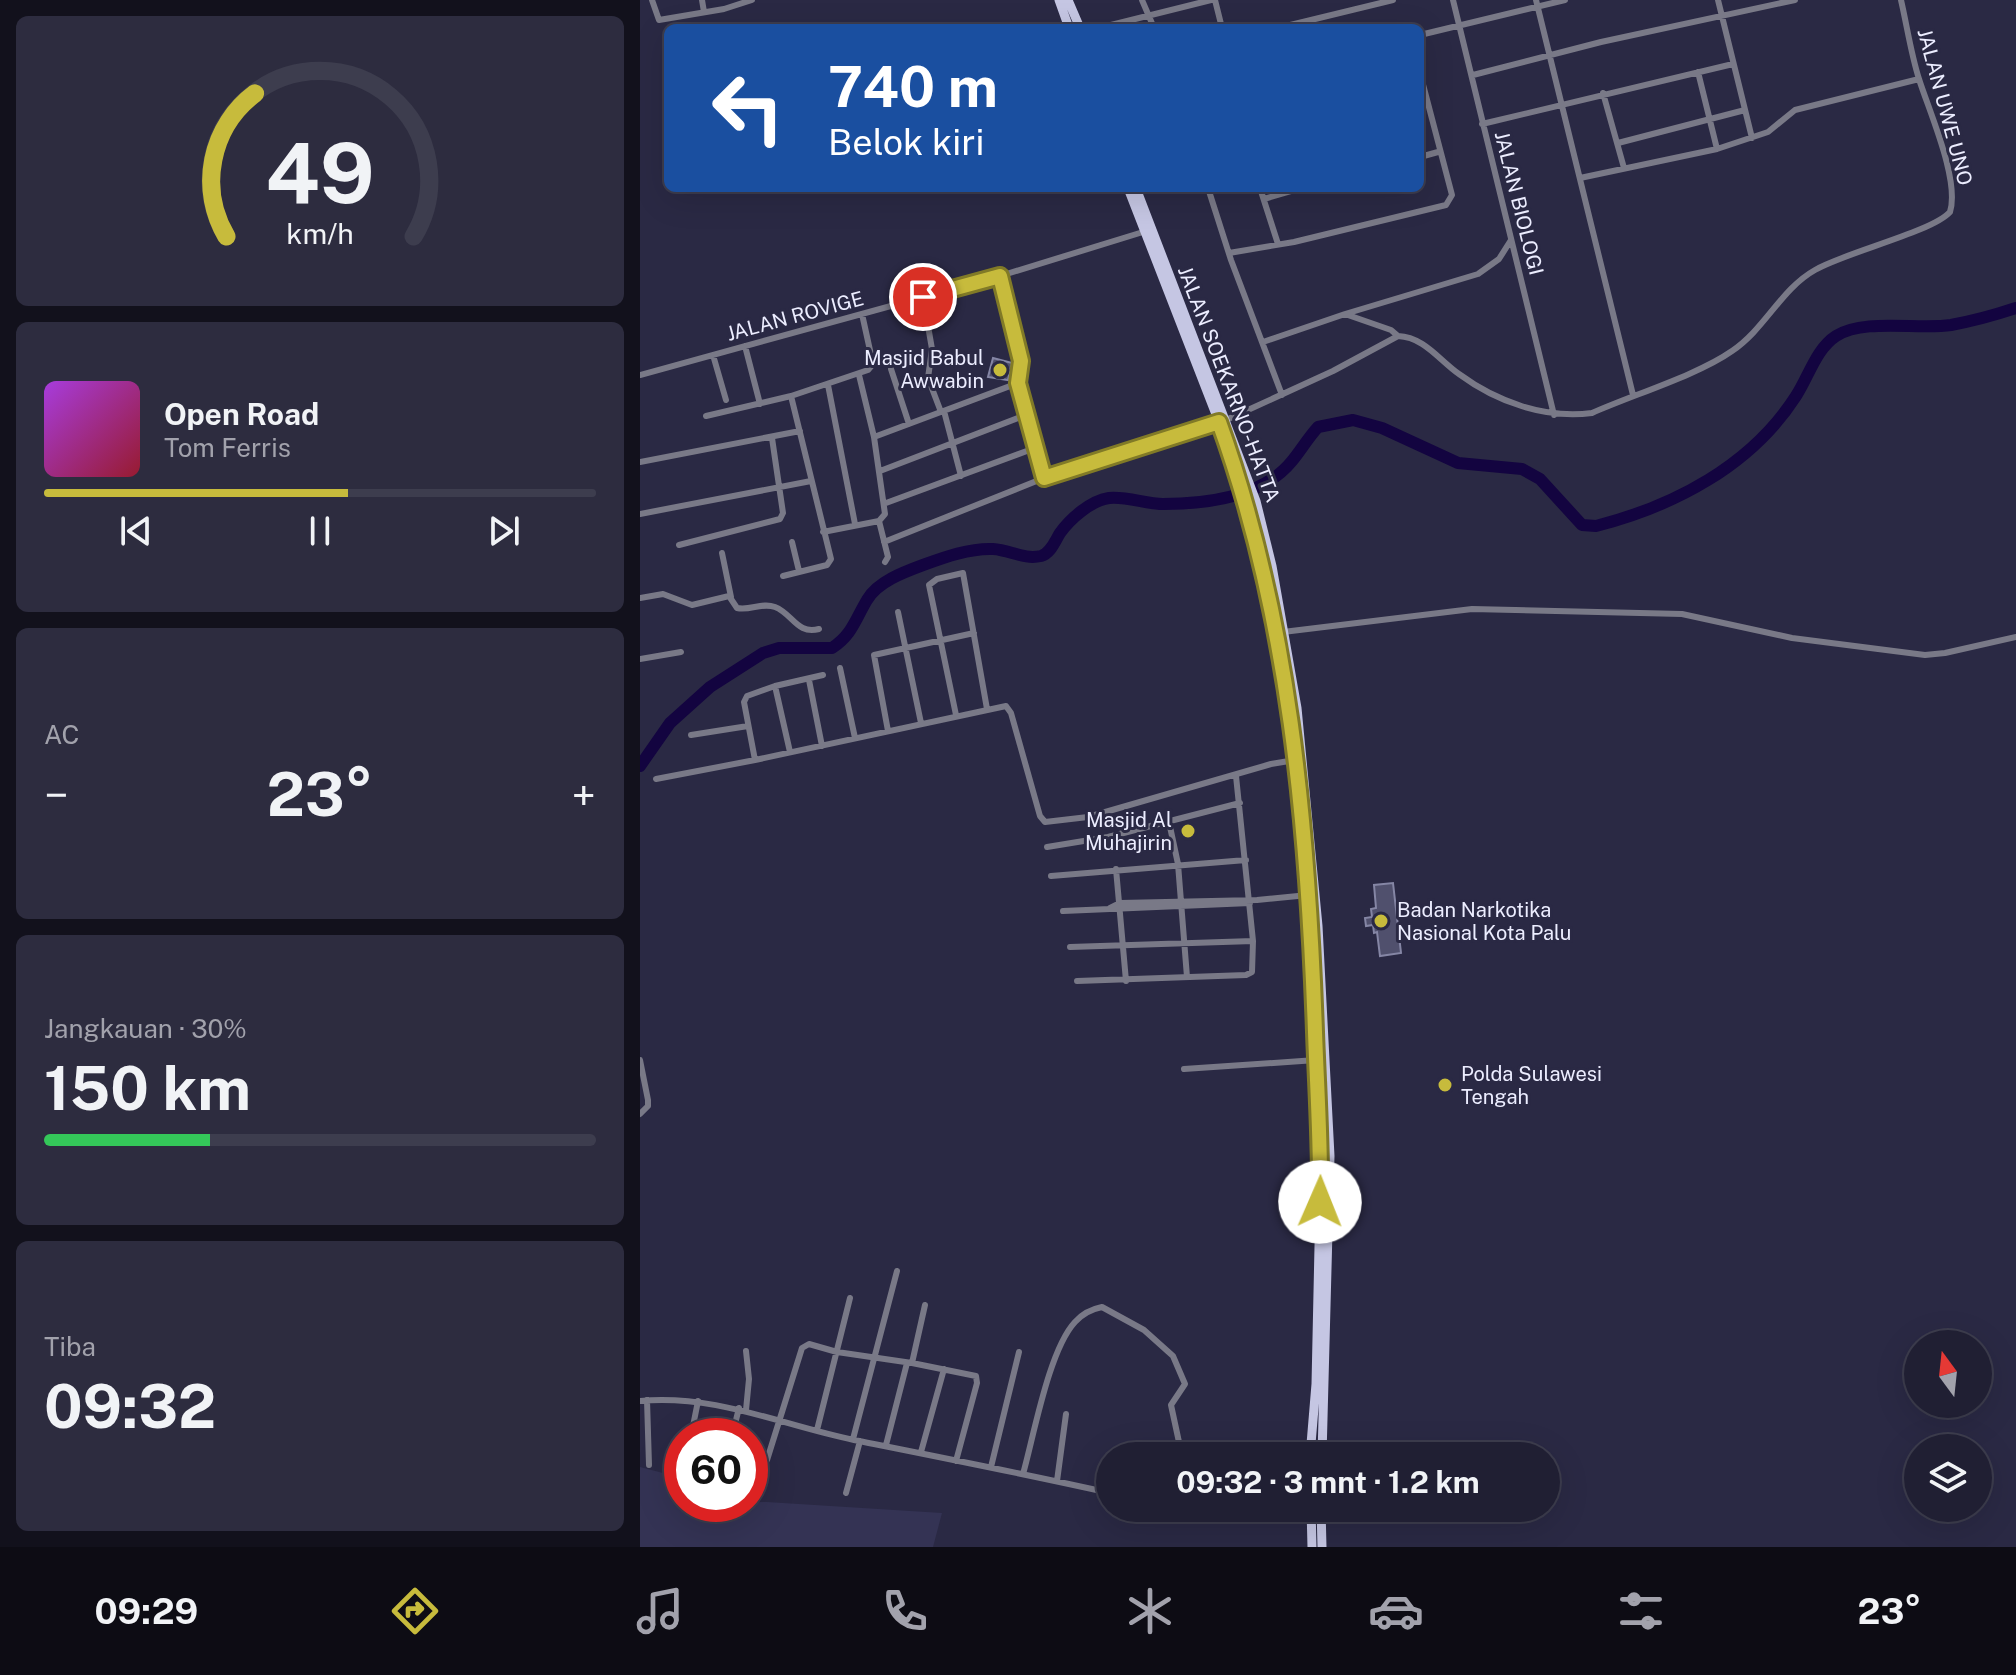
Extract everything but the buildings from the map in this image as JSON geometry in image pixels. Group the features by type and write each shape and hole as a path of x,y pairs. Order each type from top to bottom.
{"main road":[{"path":"1059,0 1068,24"},
{"path":"1068,0 1078,24"},
{"name":"JALAN SOEKARNO-HATTA","path":"1133,192 1143,232 1222,421"},
{"name":"JALAN SOEKARNO-HATTA","path":"1133,192 1222,421 1272,566 1308,851 1308,895 1330,1156 1311,1442"},
{"name":"JALAN SOEKARNO-HATTA","path":"1279,632 1302,746 1320,1033 1316,1060 1321,1164 1322,1442"},
{"path":"1311,1522 1312,1547"},
{"path":"1321,1522 1322,1547"}],"street":[{"path":"652,0 659,20 748,1"},
{"path":"702,0 704,12"},
{"path":"1142,0 1152,24"},
{"path":"1114,24 1213,0 1221,24"},
{"path":"1294,24 1393,0"},
{"name":"JALAN BIOLOGI","path":"1453,0 1554,415"},
{"path":"1424,34 1536,3 1565,0"},
{"path":"1718,0 1752,138"},
{"path":"1473,75 1601,42 1795,0"},
{"name":"JALAN UWE UNO","path":"1345,314 1424,344 1477,387 1535,411 1554,415 1592,413 1733,351 1763,324 1792,287 1814,270 1948,215 1952,198 1944,151 1919,79 1901,0"},
{"path":"1536,3 1633,395"},
{"path":"1482,124 1733,64"},
{"path":"1698,72 1717,149"},
{"path":"1580,178 1717,149 1778,126 1795,110 1919,79"},
{"path":"1229,253 1446,205 1452,195 1438,152 1424,89"},
{"path":"1603,93 1624,168"},
{"path":"1424,106 1428,105"},
{"path":"1618,143 1745,110"},
{"path":"1424,156 1438,152"},
{"path":"1209,192 1282,395"},
{"path":"1261,192 1278,244"},
{"path":"1264,199 1288,192"},
{"name":"JALAN ROVIGE","path":"640,375 1000,276 1143,232"},
{"path":"1263,342 1478,274 1499,259 1511,240"},
{"path":"1000,276 1021,361 1018,383 1044,478"},
{"path":"923,297 932,349 928,378 943,412 961,476"},
{"path":"706,416 791,396 859,375 873,364 862,314"},
{"path":"884,542 1044,478 1222,421 1282,395 1398,336"},
{"path":"745,346 760,404"},
{"path":"713,355 726,400"},
{"path":"891,369 909,424"},
{"path":"823,532 879,521 885,514 886,503 874,437 859,375"},
{"path":"874,437 1018,383"},
{"path":"828,385 855,524"},
{"path":"783,576 830,563 791,396"},
{"path":"880,471 1026,415"},
{"path":"640,462 800,431"},
{"path":"679,545 780,519 783,513 772,438"},
{"path":"886,503 1035,448"},
{"path":"640,514 811,481"},
{"path":"879,521 888,557 885,562"},
{"path":"792,542 799,571"},
{"path":"722,553 731,597 737,608 771,605 779,608 800,627 819,629"},
{"path":"956,715 929,585 937,579 963,573 987,709"},
{"path":"640,598 663,594 692,605 731,597"},
{"path":"1279,632 1472,609 1699,615 1792,638 1887,653 1925,655 2016,637"},
{"path":"898,612 921,723"},
{"path":"888,731 874,655 941,643 974,633"},
{"path":"640,659 681,652"},
{"path":"840,668 855,738"},
{"path":"755,760 745,699 751,693 823,675"},
{"path":"809,680 822,746"},
{"path":"775,686 790,752"},
{"path":"656,779 1004,705 1008,708 1040,816 1045,822 1088,817 1271,764 1295,760"},
{"path":"691,735 748,726"},
{"path":"1077,981 1251,974 1251,900 1236,776"},
{"path":"1047,847 1108,837 1240,803"},
{"path":"1169,822 1178,864 1187,977"},
{"path":"1051,876 1246,860"},
{"path":"1116,869 1126,981"},
{"path":"1063,911 1308,895"},
{"path":"1070,947 1253,941"},
{"path":"1184,1069 1316,1060"},
{"path":"640,1062 648,1100 645,1111 640,1114"},
{"path":"846,1493 874,1358 897,1271"},
{"path":"817,1430 850,1298"},
{"path":"886,1445 925,1305"},
{"path":"1023,1474 1056,1359 1075,1322 1090,1311 1106,1307 1144,1330 1175,1358 1185,1384 1171,1405 1179,1442"},
{"path":"768,1457 803,1347 815,1345 837,1352 976,1376 975,1392 956,1461"},
{"path":"739,1418 749,1379 746,1351"},
{"path":"991,1467 1019,1352"},
{"path":"921,1452 944,1369"},
{"path":"649,1465 644,1401 698,1401 743,1409 856,1440 1096,1490"},
{"path":"695,1418 698,1401"},
{"path":"1057,1481 1066,1414"}],"shaded area":[{"path":"640,1467 664,1473 664,1522 768,1522 768,1502 942,1513 933,1547 640,1547"}],"waterway":[{"path":"640,766 670,723 710,687 763,653 779,648 832,648 849,632 871,594 892,578 940,559 975,550 993,549 1029,557 1041,556 1050,550 1075,517 1095,503 1109,498 1180,504 1215,500 1250,490 1280,473 1318,427 1353,420 1382,428 1458,463 1522,469 1540,479 1582,525 1596,526 1682,495 1734,463 1778,421 1796,396 1818,355 1836,336 1861,327 1951,325 2016,308"}],"place":[{"name":"Masjid Babul Awwabin","path":"1000,370"},
{"name":"Masjid Al Muhajirin","path":"1188,831"},
{"name":"Badan Narkotika Nasional Kota Palu","path":"1381,921"},
{"name":"Polda Sulawesi Tengah","path":"1445,1085"}],"route":[{"path":"923,297 1000,276 1021,361 1018,383 1044,478 1219,422 1254,527 1292,733 1314,993 1320,1202"}]}
